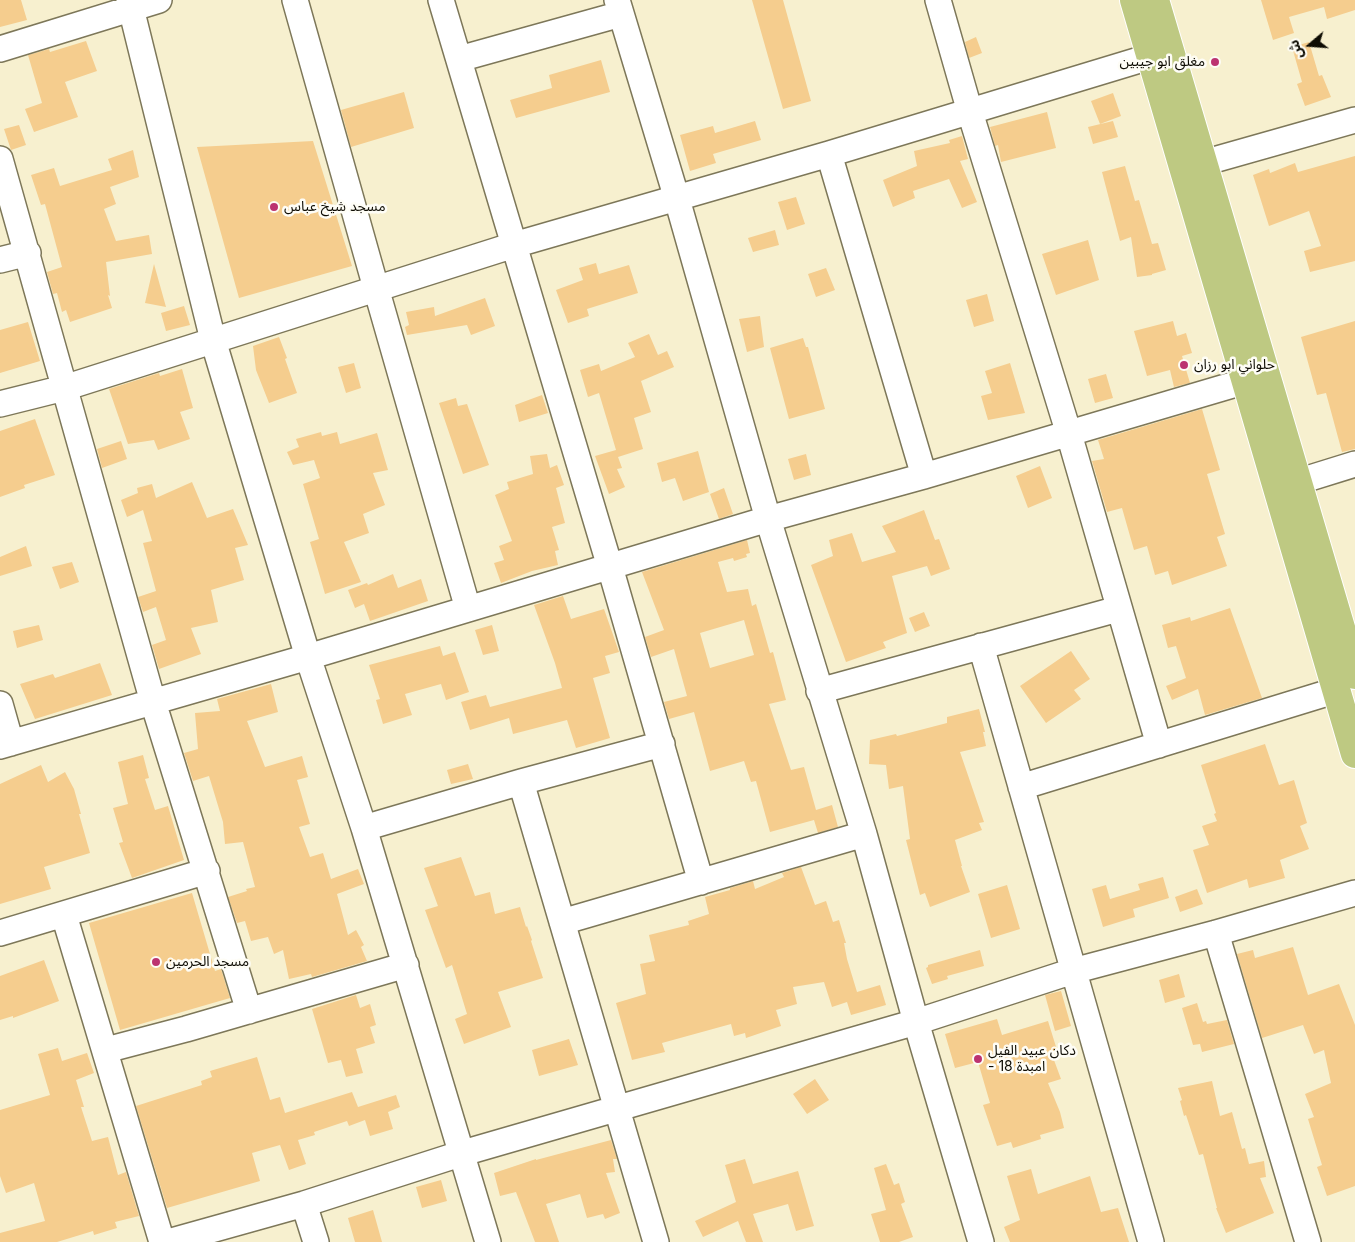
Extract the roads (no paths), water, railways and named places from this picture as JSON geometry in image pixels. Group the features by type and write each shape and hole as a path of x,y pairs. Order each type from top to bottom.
{"main road":[{"path":"1134,0 1160,54 1203,163 1297,482 1346,683 1355,754"},
{"path":"1155,0 1160,54 1246,381 1346,683"}],"street":[{"path":"0,50 130,4 159,0"},
{"path":"295,0 468,609"},
{"path":"441,0 610,567 701,882"},
{"path":"938,0 1159,745"},
{"path":"130,4 213,340 308,657 364,828 406,965 488,1242"},
{"path":"459,59 619,7 768,519 864,834 916,1022 981,1242"},
{"path":"0,404 64,388 514,245 829,154 1160,54"},
{"path":"1203,163 1355,120"},
{"path":"829,154 924,476"},
{"path":"0,159 153,702 249,1011"},
{"path":"0,260 28,253"},
{"path":"0,704 6,744 308,657 768,519 924,476 1246,381"},
{"path":"1297,482 1355,464"},
{"path":"819,691 1118,609"},
{"path":"981,646 1151,1242"},
{"path":"1021,787 1159,745 1346,683"},
{"path":"364,828 521,782 662,744"},
{"path":"521,782 656,1242"},
{"path":"562,922 864,834"},
{"path":"0,933 207,871"},
{"path":"168,1242 304,1204 462,1153 916,1022 1073,971 1355,893"},
{"path":"64,915 162,1242"},
{"path":"1216,933 1308,1242"},
{"path":"106,1050 406,965"},
{"path":"304,1204 316,1242"}],"place":[{"name":"مغلق ابو جيبين","path":"1215,62"},
{"name":"مسجد شيخ عباس","path":"274,207"},
{"name":"حلواني ابو رزان","path":"1184,365"},
{"name":"مسجد الحرمين","path":"156,962"},
{"name":"دكان عبيد الفيل - امبدة 18","path":"978,1059"}]}
